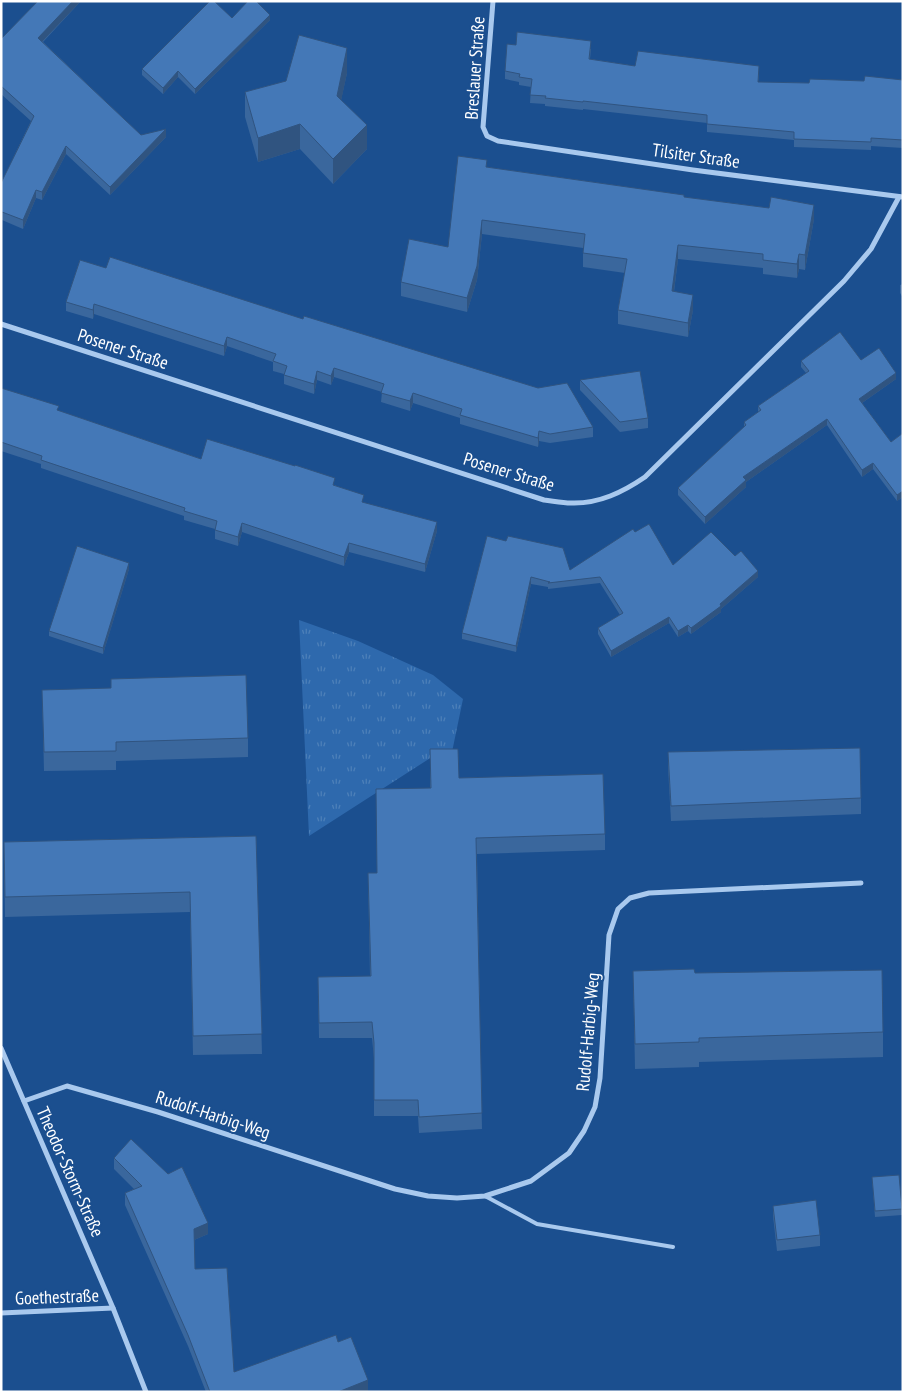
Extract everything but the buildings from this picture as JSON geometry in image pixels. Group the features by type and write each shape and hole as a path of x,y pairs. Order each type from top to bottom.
{"street":[{"name":"Breslauer Straße","path":"488,136 483,127 483,119 493,1"},
{"name":"Tilsiter Straße","path":"488,136 498,141 901,197"},
{"name":"Posener Straße","path":"1,324 544,500 573,503 599,500 622,492 645,477 844,281 871,249 901,197"},
{"name":"Rudolf-Harbig-Weg","path":"24,1101 67,1086 158,1112 394,1189 428,1196 457,1198 485,1196 531,1180 551,1168 570,1154 584,1131 595,1107 600,1078 609,935 618,909 630,898 648,893 861,883"},
{"name":"Theodor-Storm-Straße","path":"1,1048 113,1308 146,1392"},
{"name":"Goethestraße","path":"1,1313 113,1308"}],"lane":[{"path":"485,1196 537,1224 673,1247"}],"green space":[{"path":"299,620 358,641 433,675 463,699 452,752 435,755 309,836"}]}
